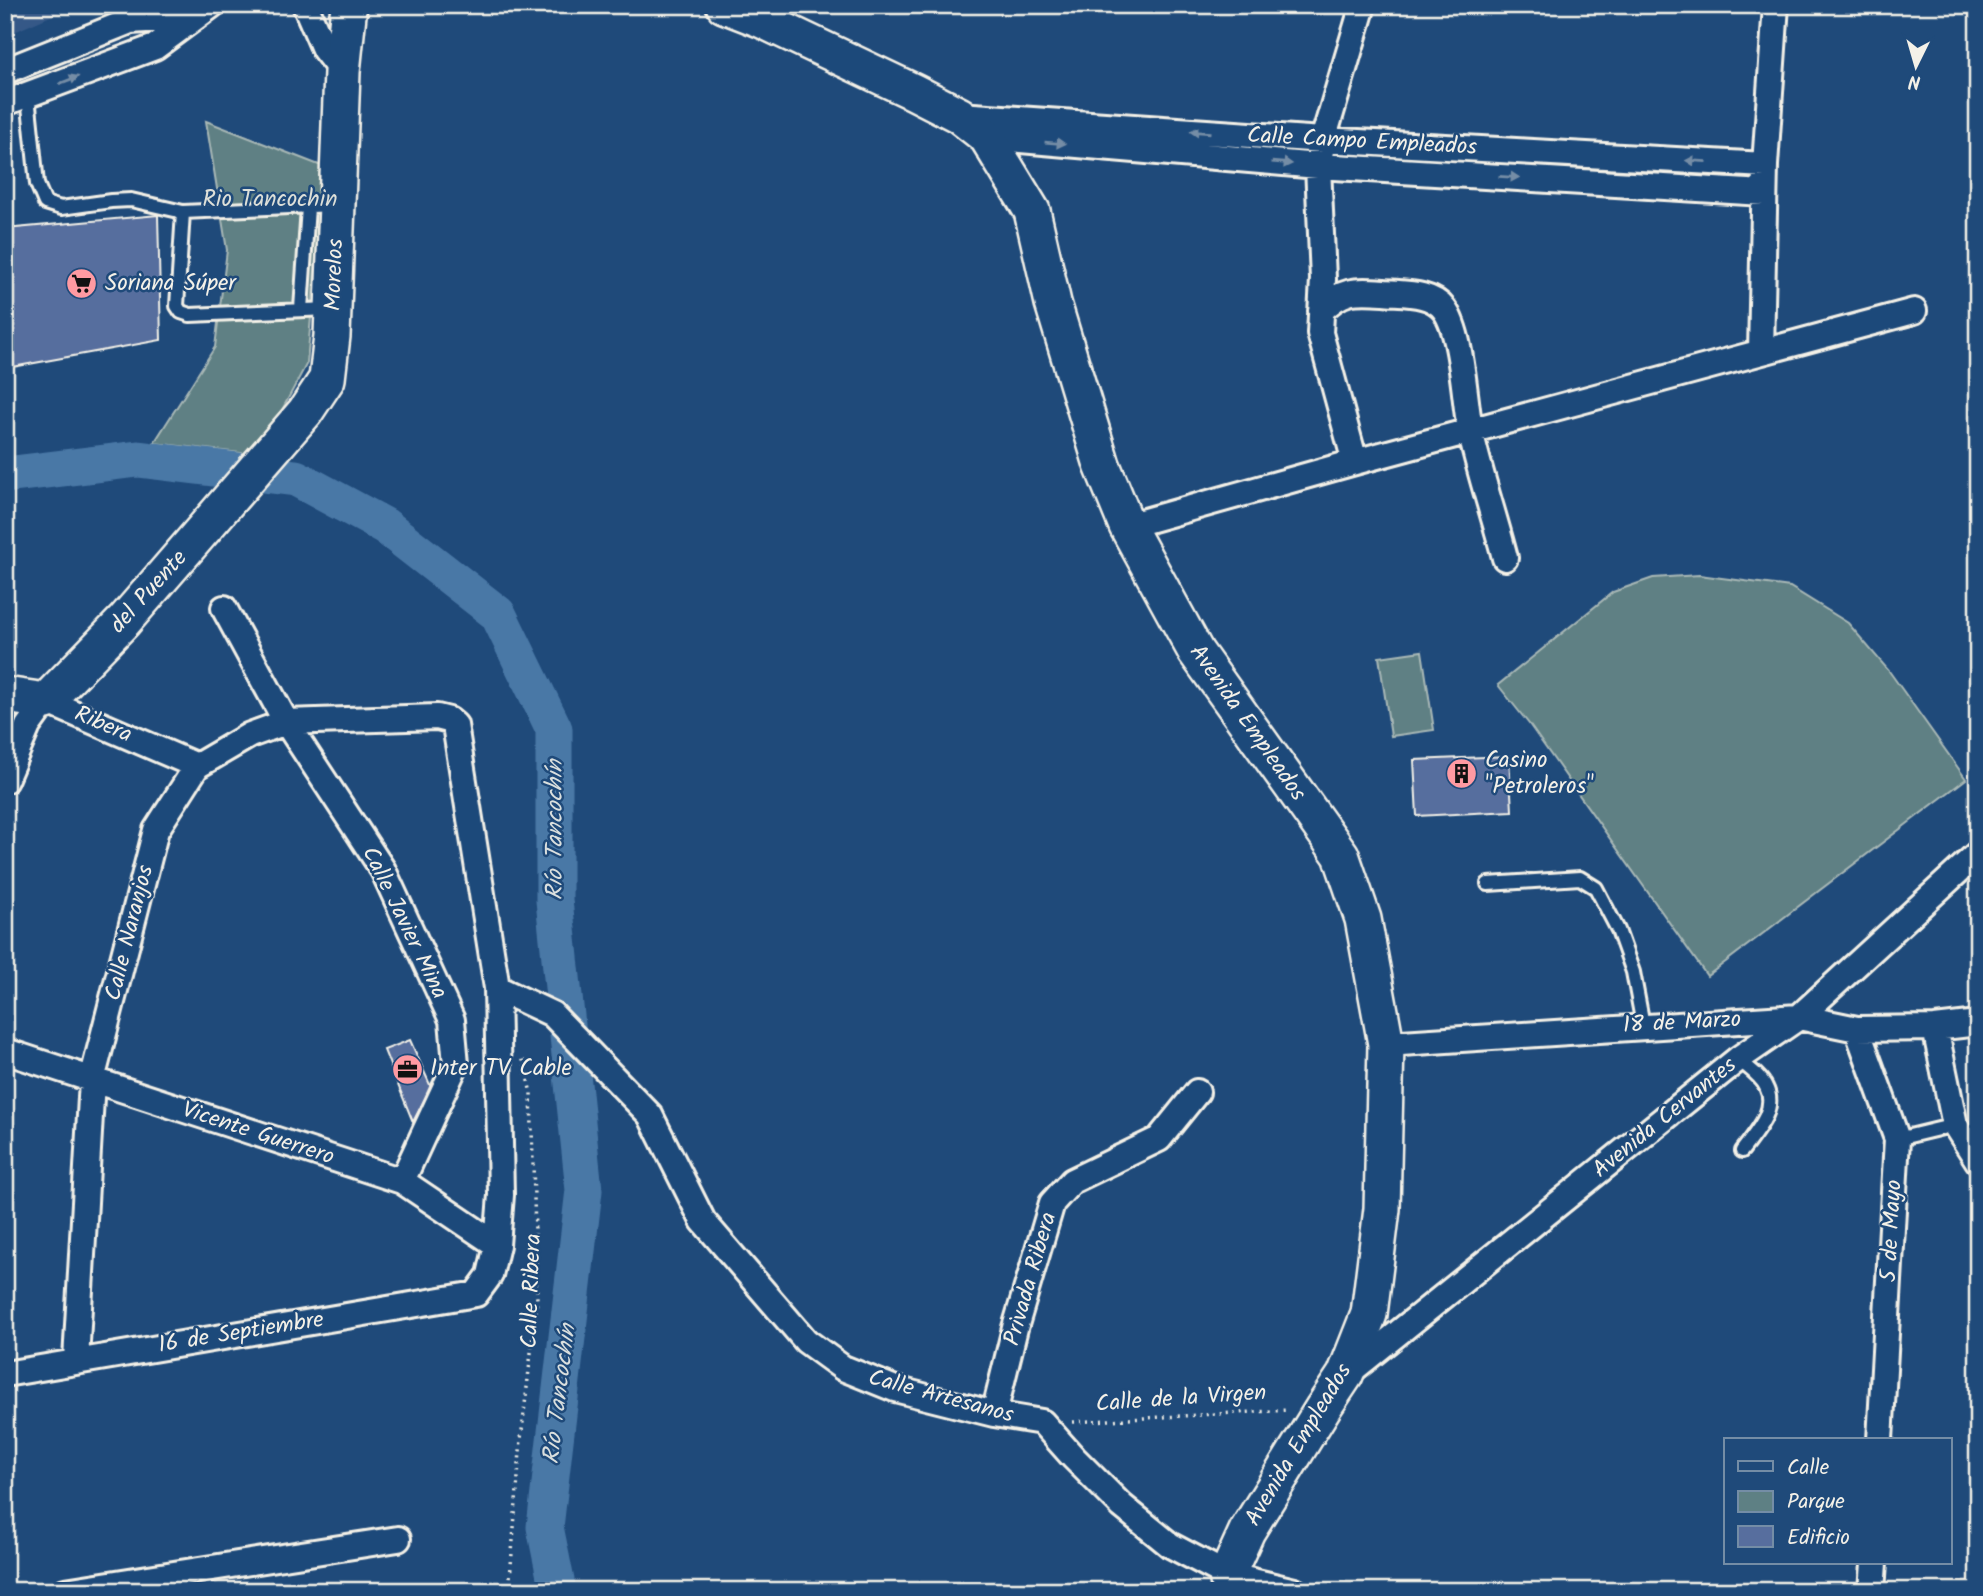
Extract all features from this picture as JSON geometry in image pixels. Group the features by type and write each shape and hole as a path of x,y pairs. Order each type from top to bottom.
{"street":[{"path":"305,5 324,49 342,72"},
{"name":"Morelos","path":"305,412 327,379 317,309 322,206 349,5"},
{"name":"Avenida Empleados","path":"724,5 762,12 959,115 987,137 1032,211 1056,316 1102,465 1126,526 1196,652 1341,855 1363,919 1385,1044 1380,1222 1369,1314 1345,1375 1247,1531 1228,1583"},
{"path":"1355,462 1321,333 1323,279 1318,166 1363,5"},
{"path":"1761,352 1765,165 1776,5"},
{"path":"203,11 155,47 17,100 10,66 130,22 203,11"},
{"name":"Calle Campo Empleados","path":"959,115 1324,140 1765,165"},
{"name":"Calle Campo Empleados","path":"987,137 1318,166 1764,192"},
{"path":"1321,311 1335,297 1360,290 1416,295 1435,301 1445,310 1454,332 1471,431 1506,558"},
{"path":"1126,526 1914,311"},
{"name":"del Puente","path":"5,780 28,726 46,701 124,621 305,412"},
{"name":"Calle Javier Mina","path":"224,608 286,722 383,870 452,1020 456,1064 402,1181"},
{"name":"Ribera","path":"5,695 46,701 197,766"},
{"name":"Calle Naranjos","path":"76,1360 93,1080 156,830 197,766 250,735 286,722 437,717"},
{"name":"Calle Ribera","path":"437,717 449,720 455,725 497,988 501,1195 497,1245 490,1275 476,1294"},
{"name":"Avenida Cervantes","path":"1345,1375 1738,1059 1799,1017 1978,853"},
{"name":"Calle Artesanos","path":"497,988 552,1014 650,1115 703,1221 806,1341 844,1368 895,1389 994,1414 1042,1422 1122,1506 1170,1545 1228,1583 1296,1591"},
{"name":"18 de Marzo","path":"1385,1044 1643,1025 1799,1017 1857,1029 1935,1028 1978,1023"},
{"path":"1935,1028 1955,1125 1978,1161"},
{"name":"5 de Mayo","path":"1857,1029 1897,1139 1880,1438"},
{"name":"Vicente Guerrero","path":"5,1051 402,1181 497,1245"},
{"name":"Privada Ribera","path":"994,1414 1015,1328 1052,1203 1072,1181 1159,1139 1197,1092"},
{"name":"16 de Septiembre","path":"5,1374 476,1294"},
{"path":"65,1591 398,1539"},
{"path":"1872,1591 1874,1564"}],"lane":[{"path":"17,100 37,184 46,203 61,208 131,200 183,212 322,206"},
{"path":"183,212 177,306 181,312 190,315 317,309"},
{"path":"1488,884 1580,878 1596,888 1618,930 1633,972 1643,1025"},
{"path":"1738,1059 1766,1085 1770,1098 1768,1113 1742,1151"},
{"path":"1897,1139 1955,1125"}],"path":[{"name":"Calle Ribera","path":"509,1591 521,1439 537,1301 531,1093 522,1055"},
{"name":"Calle de la Virgen","path":"1042,1422 1080,1423 1323,1408"}],"shaded area":[{"path":"5,5 76,5 5,36"}],"green space":[{"name":"Rio Tancochin","path":"206,121 324,167 307,363 258,455 154,443 215,347 227,250"},
{"path":"1699,575 1790,587 1848,623 1889,671 1966,779 1707,976 1529,724 1498,685 1613,592 1653,578"},
{"path":"1422,651 1434,730 1391,736 1379,657"}],"building":[{"name":"Soriana Súper","path":"158,215 161,340 7,368 5,229"},
{"name":"Casino \"Petroleros\"","path":"1509,756 1512,811 1417,816 1414,760"},
{"name":"Inter TV Cable","path":"410,1040 431,1087 413,1122 384,1050"}],"waterway":[{"name":"Río Tancochín","path":"5,475 138,459 296,478 385,526 498,614 554,729 554,900 584,1190 545,1527 558,1591"}],"place":[{"name":"Soriana Súper","path":"82,284"},
{"name":"Casino \"Petroleros\"","path":"1462,774"},
{"name":"Inter TV Cable","path":"407,1069"}]}
